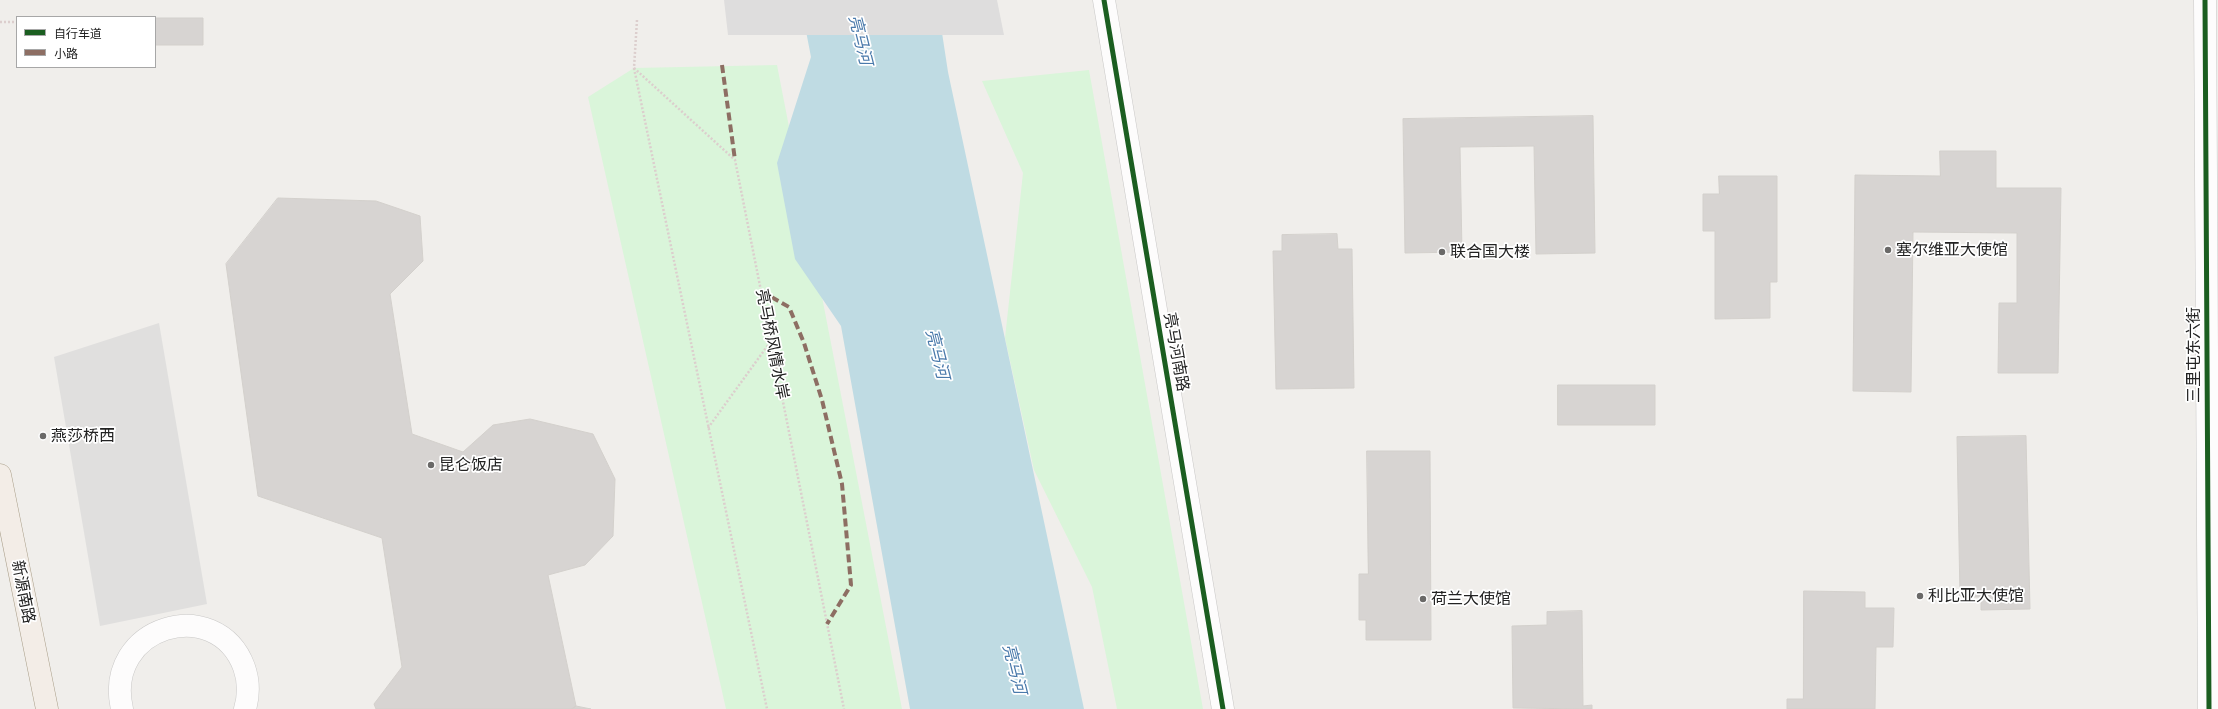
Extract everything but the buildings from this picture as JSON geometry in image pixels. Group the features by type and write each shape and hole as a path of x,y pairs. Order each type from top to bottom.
{"main road":[{"name":"新源南路","path":"0,475 47,709"}],"street":[{"name":"亮马河南路","path":"1104,0 1223,709"},
{"name":"三里屯东六街","path":"2205,0 2209,709"},
{"path":"122,709 119,696 121,674 130,654 145,638 165,629 186,626 207,630 226,641 240,658 247,677 248,699 245,709"}],"path":[{"path":"638,20 634,68 767,709"},
{"path":"0,22 16,22"},
{"path":"708,428 771,341"}],"green space":[{"path":"777,65 902,709 726,709 588,97 634,68"},
{"path":"1089,70 1203,709 1117,709 1092,587 1034,470 1005,338 1023,173 982,81"}],"shaded area":[{"path":"159,323 207,604 100,626 54,357"}],"water":[{"name":"亮马河","path":"800,0 937,0 948,72 1084,709 910,709 841,326 795,259 777,163 811,57"}],"pier":[{"path":"724,0 997,0 1004,35 728,35"}],"marked path":[{"path":"722,65 735,160"},
{"path":"761,291 789,307 804,343 822,400 842,484 851,585 827,624"}],"cycle path":[{"path":"1104,0 1223,709"},
{"path":"2205,0 2209,709"}],"place":[{"name":"塞尔维亚大使馆","path":"1888,250"},
{"name":"联合国大楼","path":"1442,252"},
{"name":"燕莎桥西","path":"43,436"},
{"name":"昆仑饭店","path":"431,465"},
{"name":"利比亚大使馆","path":"1920,596"},
{"name":"荷兰大使馆","path":"1423,599"}]}
